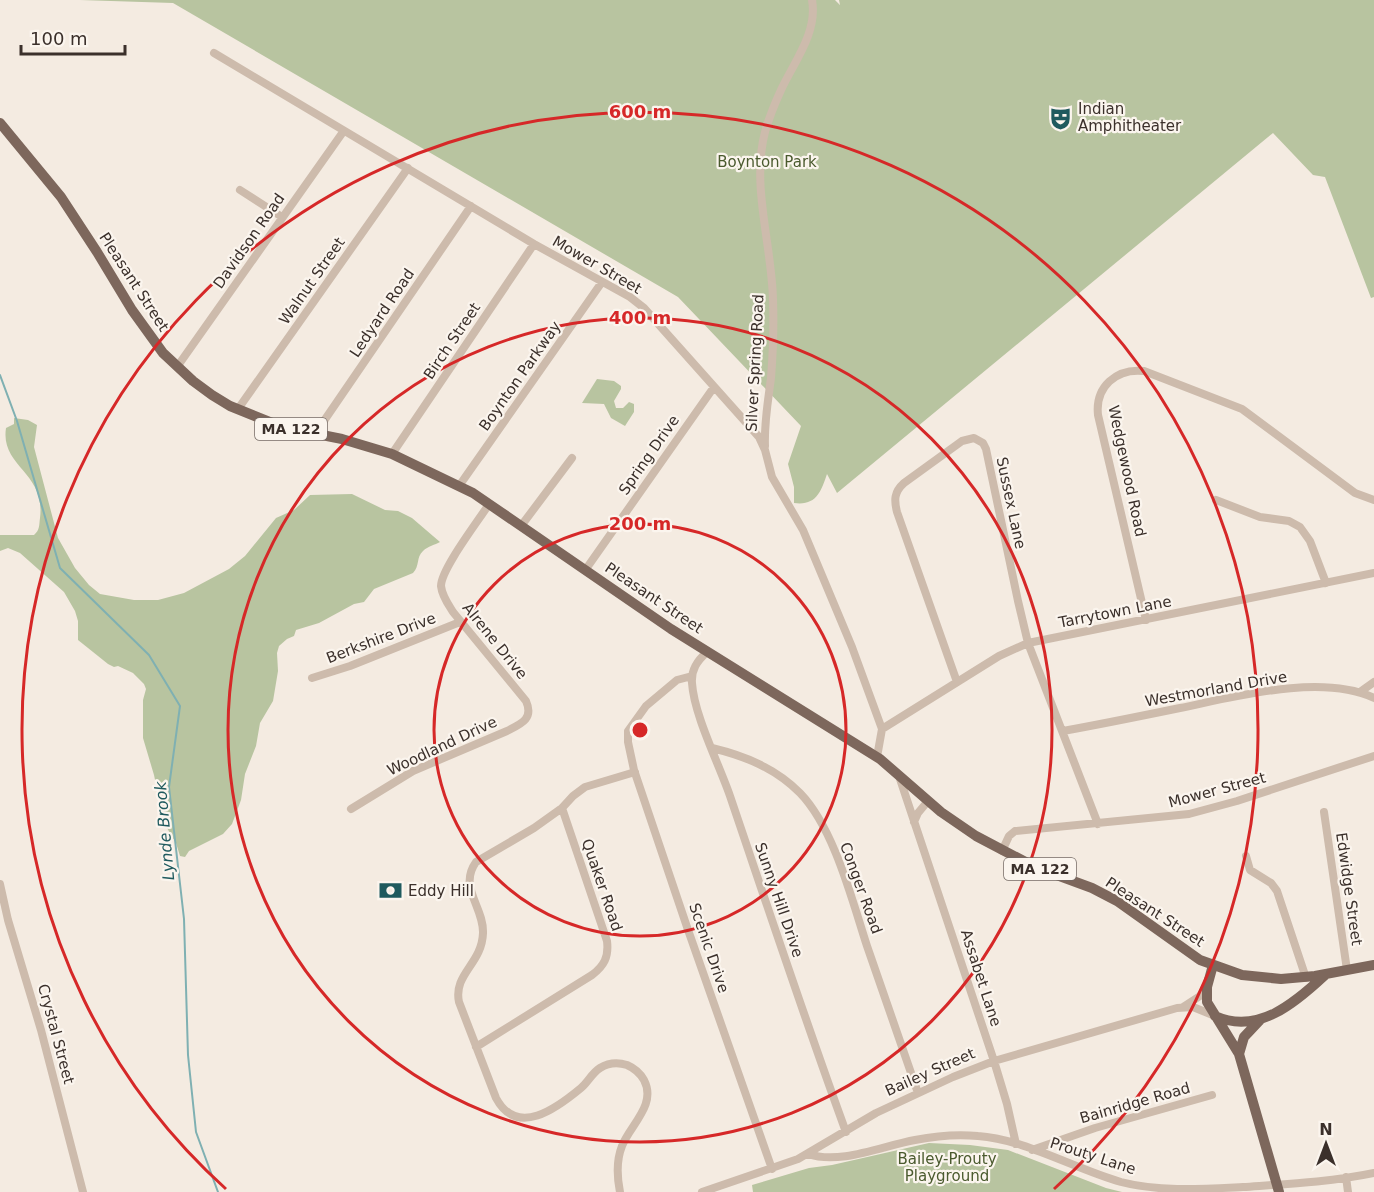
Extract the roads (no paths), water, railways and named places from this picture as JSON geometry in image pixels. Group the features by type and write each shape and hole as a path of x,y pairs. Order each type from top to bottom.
{"main road":[{"name":"Pleasant Street","path":"0,123 61,197 150,336 177,367 212,395 238,409 282,427 392,454 459,486 521,525 707,652 877,757 974,835 1035,867 1092,888 1117,901 1187,952 1213,965 1252,977 1293,979 1374,965"},
{"path":"1213,965 1207,987 1208,1002 1239,1054 1278,1188"},
{"path":"1239,1054 1244,1037 1260,1020 1290,1006 1325,975"},
{"path":"1290,1006 1295,993 1293,979"},
{"path":"1215,1016 1225,1020 1260,1020"}],"street":[{"name":"Silver Spring Road","path":"765,450 765,423 771,378 773,298 760,184 760,158 772,110 806,38 811,18 812,0"},
{"name":"Mower Street","path":"214,53 343,132 408,168 534,244 630,297 644,308 759,437 765,450 768,469 819,562 882,729"},
{"name":"Davidson Road","path":"177,367 343,132"},
{"name":"Walnut Street","path":"238,409 408,168"},
{"path":"240,190 282,217"},
{"name":"Ledyard Road","path":"315,434 471,206"},
{"name":"Birch Street","path":"392,454 534,244"},
{"name":"Boynton Parkway","path":"459,486 602,282"},
{"name":"Wedgewood Road","path":"1146,620 1097,408 1100,393 1115,376 1129,371 1144,371 1242,409 1351,490 1374,500"},
{"name":"Spring Drive","path":"585,569 714,387"},
{"name":"Sussex Lane","path":"957,682 895,500 896,492 901,486 967,439 979,440 986,449 1028,643 1098,824"},
{"path":"521,525 572,458"},
{"path":"1216,500 1260,517 1293,522 1300,527 1310,541 1326,583"},
{"name":"Alrene Drive","path":"489,504 456,554 442,580 441,589 444,598 460,622 525,701"},
{"name":"Tarrytown Lane","path":"882,729 1008,651 1028,643 1374,573"},
{"name":"Berkshire Drive","path":"312,678 350,666 460,622"},
{"path":"692,676 694,667 707,652"},
{"name":"Scenic Drive","path":"692,676 677,680 659,695 631,725 628,734 635,772 771,1169"},
{"name":"Sunny Hill Drive","path":"692,676 695,702 846,1132"},
{"path":"1360,692 1374,682"},
{"name":"Westmorland Drive","path":"1063,731 1270,691 1330,688 1360,692 1374,698"},
{"name":"Woodland Drive","path":"351,809 413,771 521,724 527,719 529,712 525,701"},
{"path":"877,757 882,729"},
{"name":"Conger Road","path":"712,748 735,753 767,767 800,793 818,818 840,868 918,1093"},
{"name":"Mower Street","path":"1002,851 1007,838 1014,832 1168,817 1209,809 1374,756"},
{"path":"620,1192 618,1170 621,1148 626,1135 644,1110 647,1100 646,1085 638,1072 625,1064 604,1066 596,1071 582,1087 543,1114 528,1118 518,1117 505,1111 498,1103 459,1002 458,993 460,981 478,956 483,935 481,914 469,888 470,872 481,857 517,839 562,808 585,787 635,772"},
{"name":"Assabet Lane","path":"899,775 994,1061 1016,1144"},
{"path":"913,818 918,813 924,797"},
{"name":"Quaker Road","path":"476,1047 592,975 604,963 607,956 607,941 562,808"},
{"name":"Edwidge Street","path":"1324,812 1347,970"},
{"path":"1246,856 1250,870 1270,883 1277,891 1306,978"},
{"name":"Crystal Street","path":"0,884 83,1192"},
{"name":"Bailey Street","path":"1181,1008 1200,996 1207,987"},
{"name":"Bailey Street","path":"702,1192 808,1154 876,1113 994,1061 1181,1008 1197,1008 1215,1016"},
{"name":"Bainridge Road","path":"1032,1150 1095,1128 1212,1095"},
{"name":"Prouty Lane","path":"808,1154 836,1158 915,1140 955,1135 979,1136 1016,1144 1122,1182 1146,1187 1278,1188 1374,1173"},
{"path":"1346,1177 1348,1192"}],"waterway":[{"name":"Lynde Brook","path":"0,375 17,421 60,568 149,655 180,706 169,787 184,919 188,1055 196,1132 218,1192"}],"place":[{"name":"Indian Amphitheater","path":"1060,118"},
{"name":"Eddy Hill","path":"390,891"}],"park label":[{"name":"Boynton Park","path":"767,162"},
{"name":"Bailey-Prouty Playground","path":"947,1168"}]}
